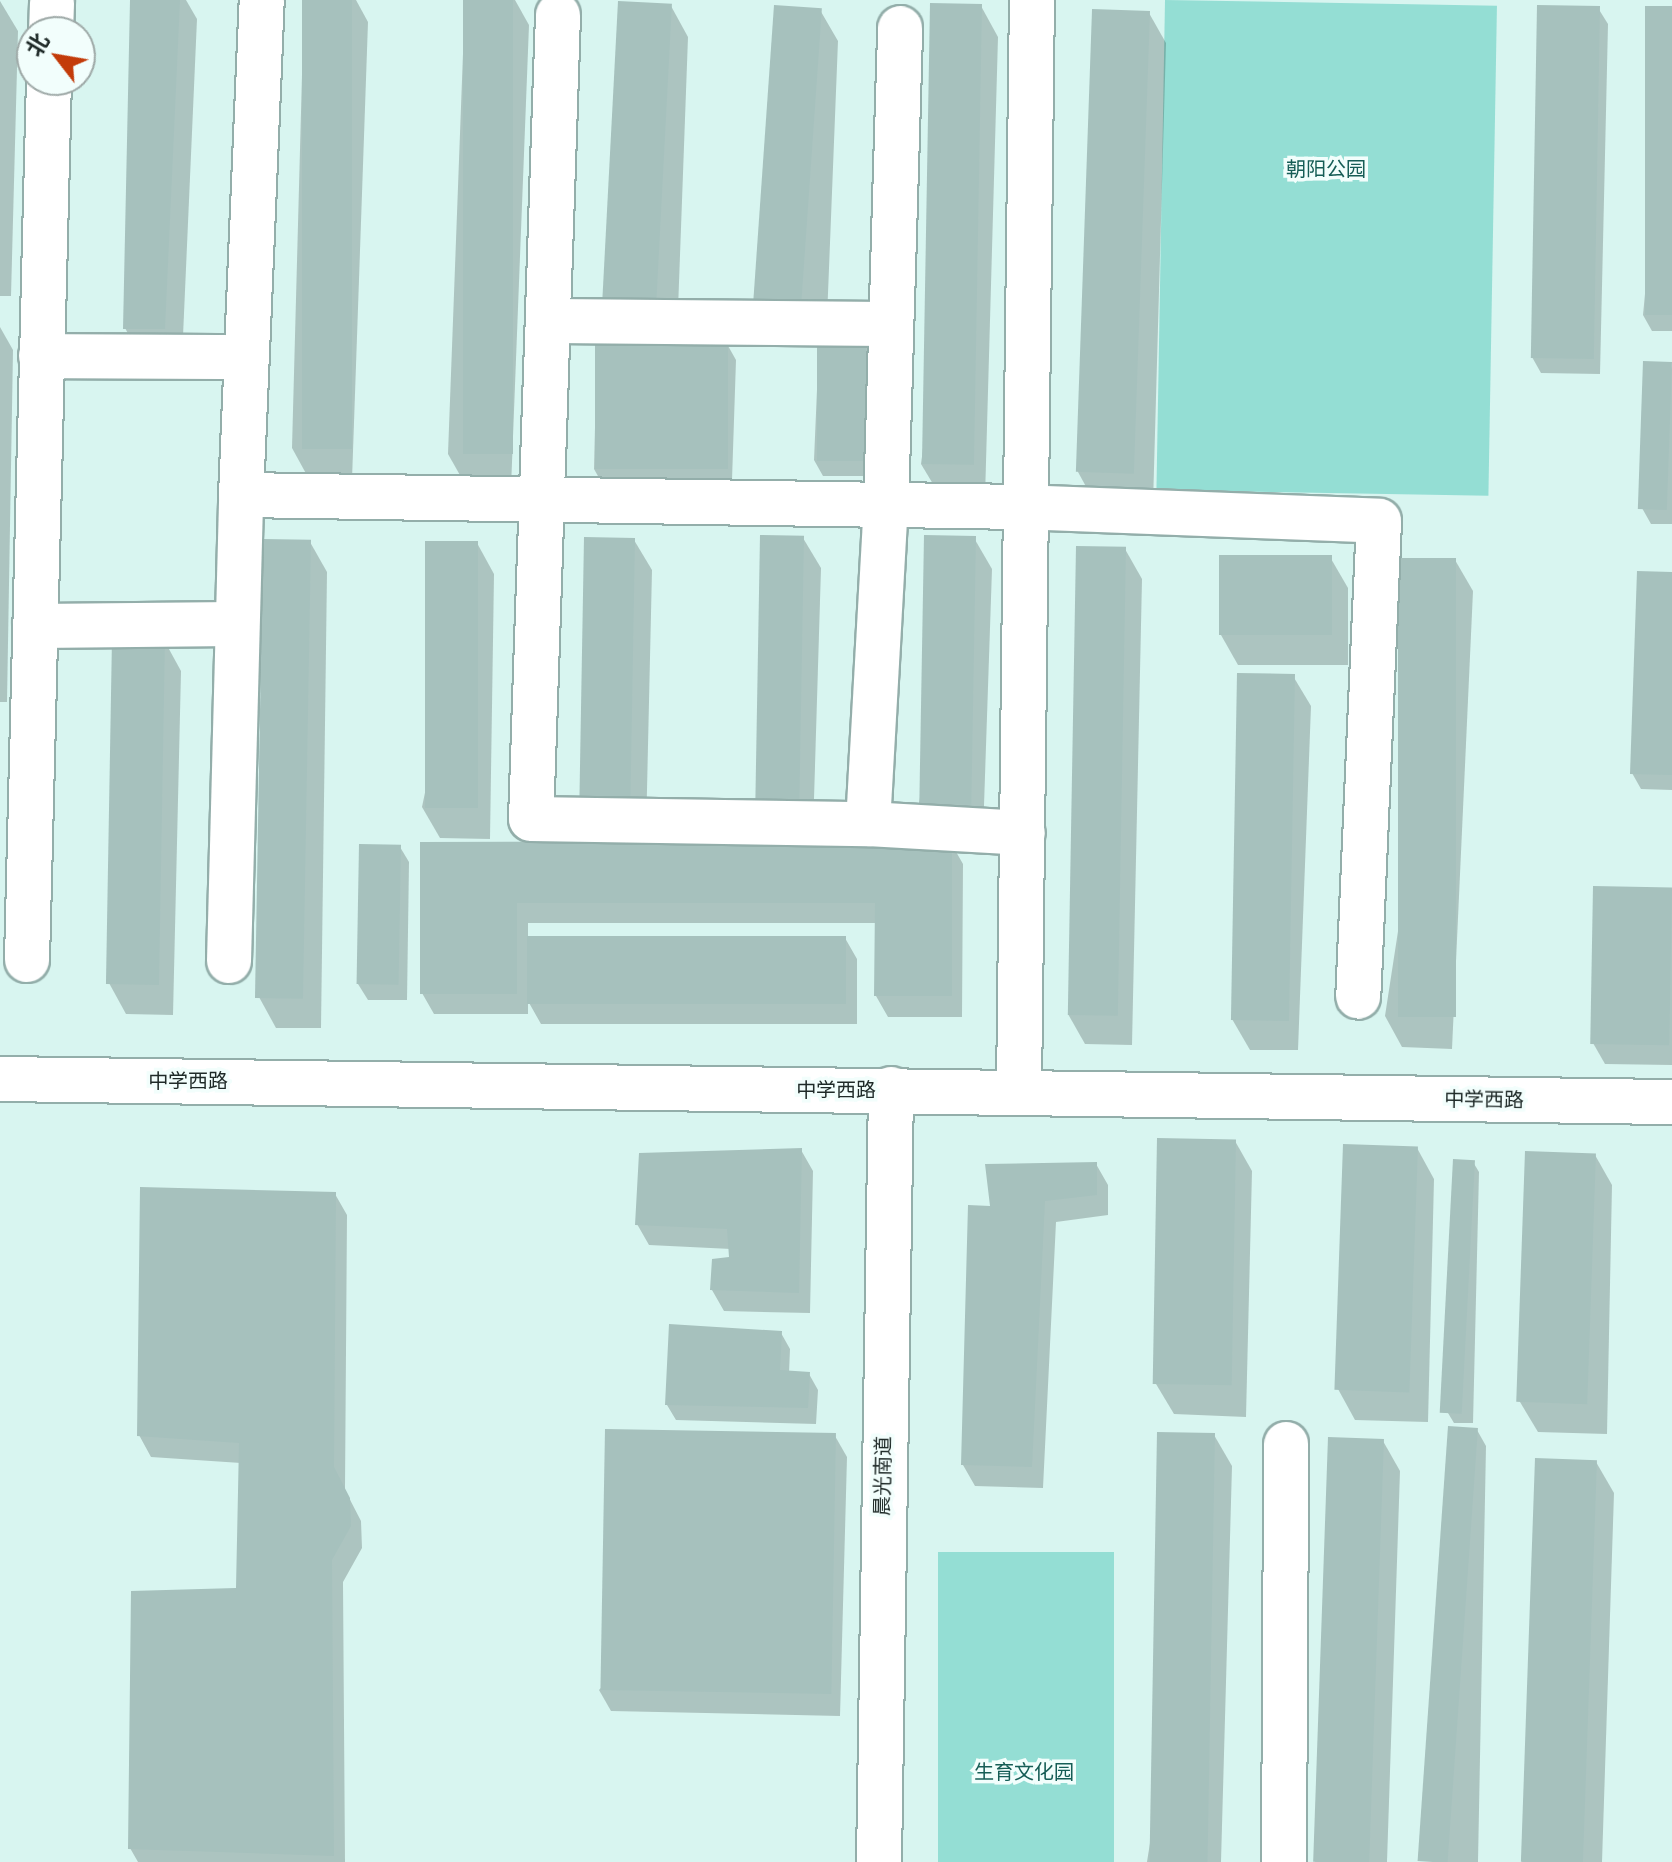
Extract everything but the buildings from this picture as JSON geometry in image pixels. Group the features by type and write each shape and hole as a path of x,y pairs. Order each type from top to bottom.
{"street":[{"path":"229,961 241,495 262,0"},
{"path":"1019,1090 1023,833 1022,507 1032,0"},
{"path":"558,15 531,819 868,824 1023,833"},
{"path":"868,824 886,505 900,28"},
{"path":"27,960 49,96"},
{"path":"549,321 891,324"},
{"path":"41,356 246,357"},
{"path":"241,495 1022,507 1379,521 1358,997"},
{"path":"35,626 237,624"},
{"name":"中学西路","path":"0,1079 1019,1090 1672,1102"},
{"name":"晨光南道","path":"879,1862 891,1089"},
{"path":"1284,1862 1286,1444"}],"green space":[{"name":"朝阳公园","path":"1165,0 1497,6 1488,496 1156,490"},
{"name":"生育文化园","path":"938,1552 1114,1552 1114,1862 938,1862"}]}
